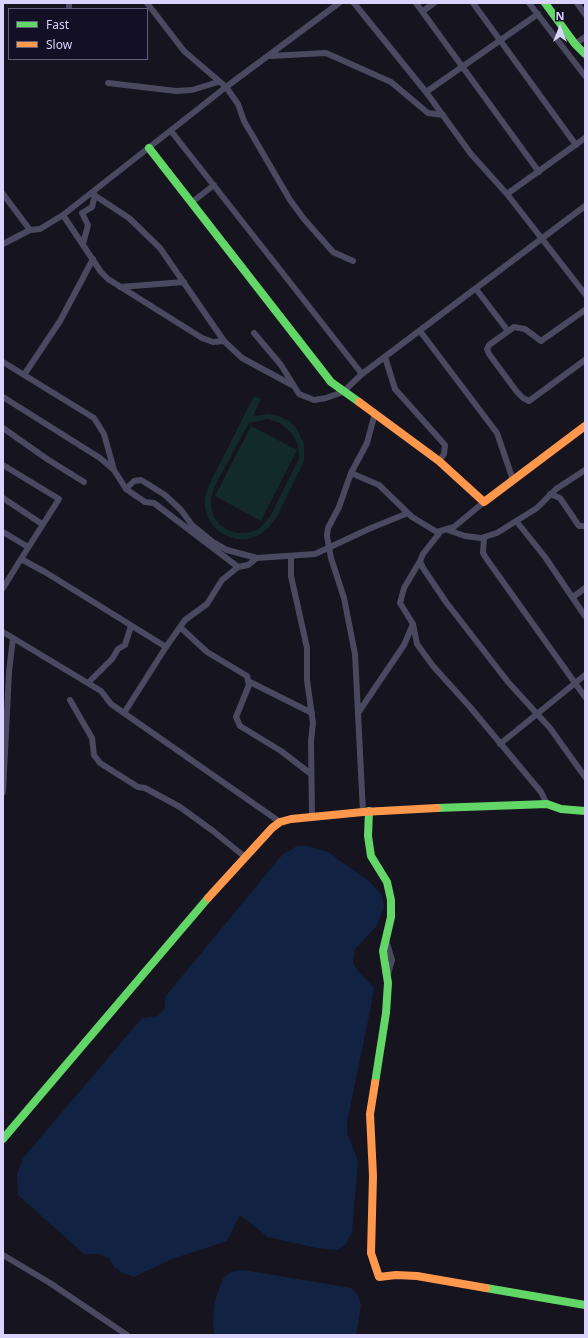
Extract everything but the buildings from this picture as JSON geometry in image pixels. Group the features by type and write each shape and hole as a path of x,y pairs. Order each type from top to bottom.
{"street":[{"path":"147,3 184,51 218,82 226,87 238,104 244,120 290,200 304,219 333,252 353,261"},
{"path":"3,244 30,230 40,229 93,194 226,87 270,56 339,3"},
{"path":"416,3 464,66 539,172"},
{"path":"423,11 434,3"},
{"path":"473,3 576,145"},
{"path":"529,3 585,76"},
{"path":"544,3 575,44 585,54"},
{"path":"577,3 585,14"},
{"path":"356,4 426,92 483,168 507,194 543,238 585,294"},
{"path":"426,92 538,14"},
{"path":"575,44 585,37"},
{"path":"270,56 326,53 391,82 428,113 443,115"},
{"path":"108,83 176,91 192,90 218,82"},
{"path":"171,131 362,374"},
{"path":"507,194 585,138"},
{"path":"149,148 313,361 331,382 438,461 484,502"},
{"path":"191,203 214,185"},
{"path":"3,194 30,230"},
{"path":"83,244 88,224 82,213 92,207 93,194"},
{"path":"93,194 129,218 160,248 224,341 242,358 292,385"},
{"path":"254,333 281,365 292,385 299,394 314,400 322,400 343,392 362,374 585,206"},
{"path":"63,215 108,279 202,338 213,342 224,341"},
{"path":"24,375 63,316 93,259"},
{"path":"120,287 184,282"},
{"path":"476,289 508,331"},
{"path":"585,310 541,341 520,327 514,327 490,345 487,352 517,392 525,400 532,399 585,360"},
{"path":"420,331 497,433 513,480"},
{"path":"385,357 395,389 445,445 446,450 443,457 438,461"},
{"path":"3,362 97,422 107,445 114,470 126,489 146,502 154,504 238,567"},
{"path":"3,397 90,452 114,470"},
{"path":"375,413 368,443 351,473 339,507 328,528 327,536 329,549 344,598 355,654 358,713 371,856 384,874 391,893 391,917 383,956 387,978 386,1013 370,1114 373,1176 371,1253 379,1278 396,1275 417,1276 585,1306"},
{"path":"351,473 379,485 393,496 408,513 431,530 442,532 448,530 468,517 484,502 585,426"},
{"path":"3,428 47,459 84,482"},
{"path":"3,465 59,499 3,588"},
{"path":"448,530 466,536 484,538 517,522 537,508 550,494 585,470"},
{"path":"126,489 134,481 141,480 165,495 181,510 192,525 213,542 227,550 257,558 315,554 329,549 371,528 408,513"},
{"path":"550,494 560,498 579,526 584,527"},
{"path":"3,498 42,524"},
{"path":"517,522 573,597 585,616"},
{"path":"3,532 28,547"},
{"path":"442,532 423,554 404,588 400,603 413,624 417,644 433,666 470,707 540,792 547,804"},
{"path":"484,538 484,553 486,558 585,697"},
{"path":"291,556 291,576 307,648 307,680 313,723 311,774 312,817"},
{"path":"124,713 166,647 186,620 207,604 222,580 238,567 248,565 257,558"},
{"path":"21,559 45,572 166,647"},
{"path":"420,561 429,578 488,656 550,728 585,778"},
{"path":"573,597 585,588"},
{"path":"358,713 404,645 413,624"},
{"path":"88,683 112,659 118,649 125,645 131,626"},
{"path":"180,627 207,652 246,676 250,685 236,717 240,726 281,752 311,774"},
{"path":"3,632 101,691 111,704 280,822"},
{"path":"3,792 9,672 13,638"},
{"path":"500,744 512,733 538,715 585,675"},
{"path":"248,681 312,713"},
{"path":"70,700 92,738 94,755 100,763 138,787 145,788 184,810 245,857"},
{"path":"3,1139 158,955 245,857 272,828 280,822 291,819 366,811 547,804 561,809 585,811"},
{"path":"3,1255 50,1283 127,1335"}],"green space":[{"path":"254,396 261,399 253,416 268,414 279,416 289,421 297,429 304,444 304,461 276,518 268,528 259,535 248,539 236,539 225,535 216,529 209,520 205,509 205,497 209,485","holes":["267,419 280,423 291,432 298,445 299,459 271,515 264,524 257,530 247,533 237,533 228,530 220,525 214,517 211,508 211,498 214,487 249,423"]},
{"path":"251,426 297,450 261,521 215,496"}],"water":[{"path":"297,846 308,846 328,852 370,882 382,895 384,907 376,927 355,949 353,963 359,972 374,987 347,1122 347,1133 358,1161 352,1232 346,1244 337,1250 316,1248 268,1237 240,1215 227,1241 172,1259 134,1277 123,1273 114,1267 109,1258 99,1254 84,1254 18,1195 17,1175 23,1158 142,1018 158,1016 165,1008 165,997 282,855"},
{"path":"243,1270 351,1288 358,1295 361,1305 356,1335 214,1335 213,1320 215,1301 223,1278 231,1272"}],"traffic: fast":[{"path":"545,3 575,44 585,54"},
{"path":"149,148 331,382 359,402"},
{"path":"437,808 547,804 561,809 585,811"},
{"path":"369,811 368,836 371,856 387,882 391,900 391,917 383,951 388,983 386,1013 375,1083"},
{"path":"3,1139 208,898"},
{"path":"486,1288 585,1305"}],"traffic: slow":[{"path":"359,402 439,461 484,502 585,426"},
{"path":"208,898 272,828 280,822 291,819 363,812 437,808"},
{"path":"375,1083 370,1114 373,1176 371,1253 379,1277 396,1275 417,1276 486,1288"}]}
